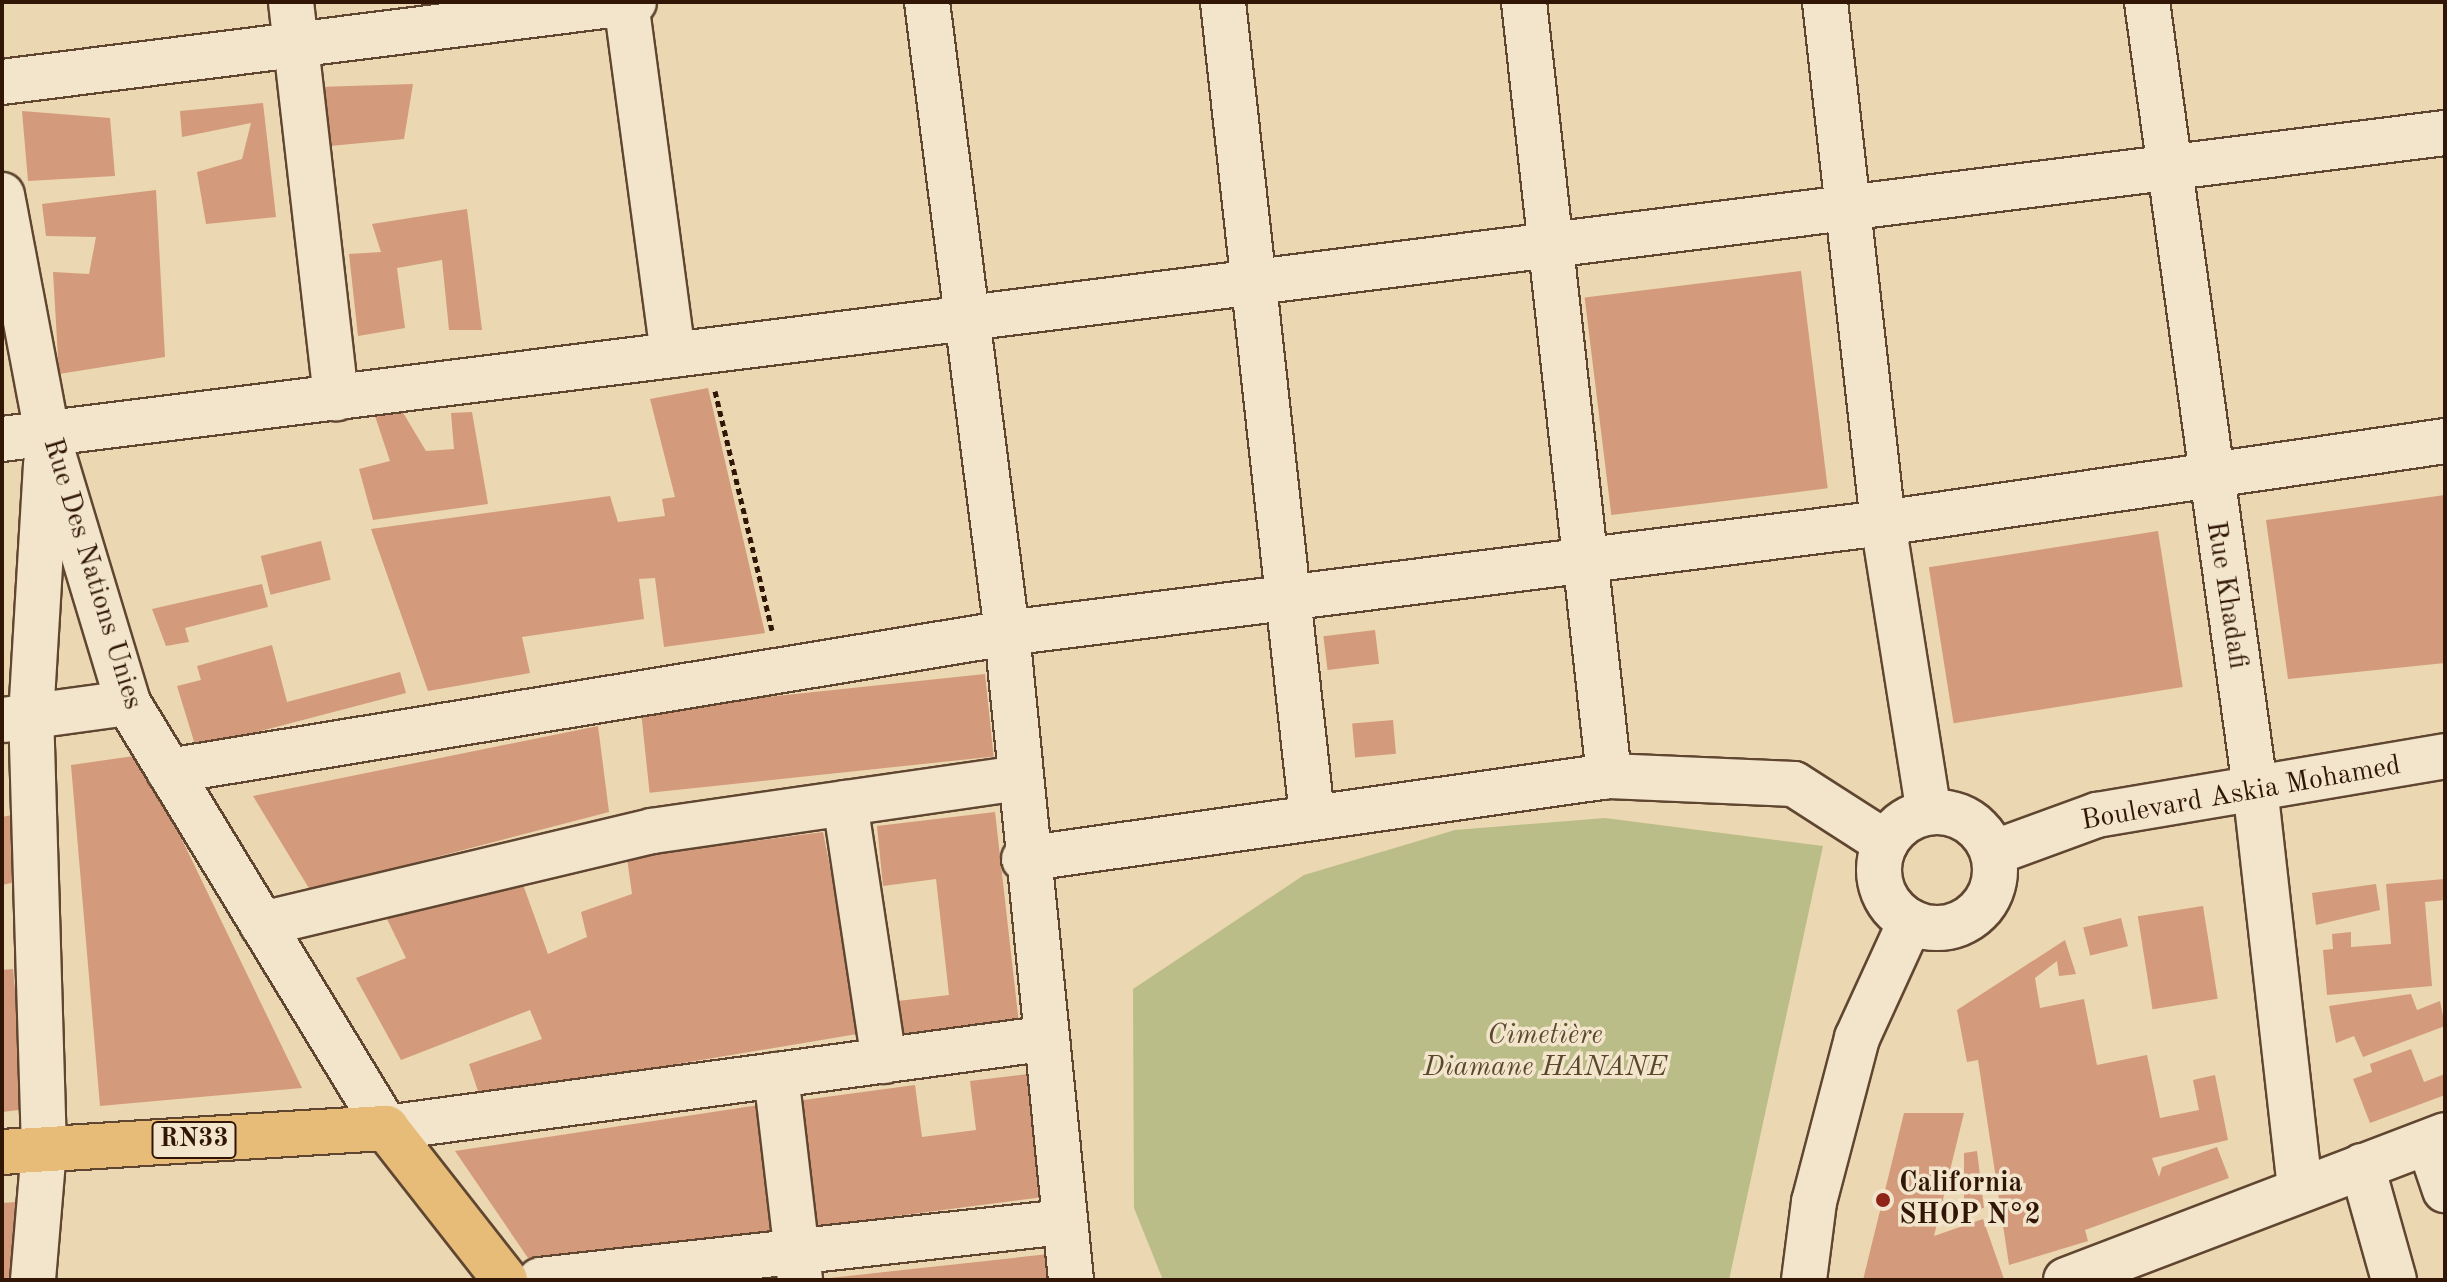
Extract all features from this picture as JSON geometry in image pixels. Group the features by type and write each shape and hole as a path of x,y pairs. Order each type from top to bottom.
{"main road":[{"name":"RN33","path":"23,1151 386,1128"},
{"path":"386,1128 505,1280"}],"street":[{"path":"291,2 336,398"},
{"path":"626,2 690,353"},
{"path":"2,82 634,2"},
{"path":"927,2 1007,633 1024,859 1071,1280"},
{"path":"1223,2 1312,816"},
{"path":"1524,2 1555,245 1609,776"},
{"path":"1825,2 1883,523 1929,812"},
{"name":"Rue Khadafi","path":"2147,2 2208,477 2255,787 2300,1188"},
{"path":"2,439 2445,133"},
{"name":"Rue Des Nations Unies","path":"2,195 47,434 128,703 386,1128"},
{"path":"33,1280 23,1151 16,719 47,434"},
{"path":"169,771 1007,633 1287,594 1883,523 2445,441"},
{"path":"16,719 128,703"},
{"name":"Boulevard Askia Mohamed","path":"1993,853 2097,815 2445,756"},
{"path":"1024,859 1609,776 1794,784 1886,843"},
{"path":"262,924 652,831 1018,778"},
{"path":"845,803 884,1061"},
{"path":"1929,812 1969,821 1993,853 1993,886 1975,915 1954,926 1910,922 1881,887 1886,843 1903,822 1929,812"},
{"path":"1804,1280 1814,1202 1857,1038 1910,922"},
{"path":"386,1128 1042,1039"},
{"path":"776,1075 798,1265"},
{"path":"2066,1280 2300,1188 2437,1139 2445,1190"},
{"path":"2362,1166 2394,1280"},
{"path":"540,1280 798,1265 1064,1222"}],"path":[{"path":"690,353 781,670"}],"green space":[{"name":"Cimetière Diamane HANANE","path":"1605,818 1823,846 1729,1280 1163,1280 1134,1208 1133,989 1304,875 1455,830"}],"building":[{"path":"413,84 404,139 330,146 303,103 318,87"},
{"path":"263,103 276,217 206,224 197,172 242,159 251,123 182,137 180,111"},
{"path":"22,111 110,118 115,176 28,181"},
{"path":"156,190 165,357 59,374 53,272 89,274 96,237 46,236 42,204"},
{"path":"467,209 482,330 449,330 442,260 397,268 405,328 358,336 349,254 381,252 372,224"},
{"path":"1801,271 1828,488 1611,515 1585,298"},
{"path":"708,388 765,633 664,647 655,578 639,579 644,619 522,637 530,673 428,691 371,529 610,496 618,522 665,516 662,499 675,497 650,399"},
{"path":"396,401 426,451 454,449 451,413 472,412 488,504 373,520 359,469 390,461 371,404"},
{"path":"2445,495 2445,663 2288,679 2266,520"},
{"path":"2158,531 2183,687 1954,723 1929,567"},
{"path":"321,541 331,580 271,595 261,556"},
{"path":"262,584 268,607 185,628 189,642 166,646 152,609"},
{"path":"1375,630 1379,664 1328,670 1323,636"},
{"path":"272,645 287,702 400,672 406,693 196,748 177,686 201,680 197,666"},
{"path":"985,674 994,757 650,793 641,710"},
{"path":"1393,720 1396,754 1355,757 1352,724"},
{"path":"598,726 609,812 310,890 253,796"},
{"path":"141,755 302,1088 100,1106 71,765"},
{"path":"995,812 1019,1024 903,1038 898,1001 949,995 936,879 883,886 877,826"},
{"path":"21,813 35,878 2,885 2,817"},
{"path":"823,832 863,1033 480,1097 469,1064 542,1039 530,1010 401,1060 356,978 406,958 386,917 521,879 548,954 587,937 581,912 632,894 627,858"},
{"path":"2445,879 2445,900 2425,902 2432,986 2327,995 2323,950 2333,949 2332,934 2351,932 2351,947 2391,944 2386,884"},
{"path":"2376,884 2380,910 2316,925 2312,893"},
{"path":"2203,906 2218,999 2153,1009 2138,916"},
{"path":"2121,918 2128,946 2090,956 2083,927"},
{"path":"2065,940 2076,974 2059,976 2057,961 2035,978 2040,1008 2084,999 2097,1065 2147,1055 2160,1118 2199,1110 2193,1080 2215,1075 2228,1140 2152,1158 2159,1177 2162,1167 2217,1147 2229,1178 2085,1230 2088,1241 2009,1265 1978,1060 1967,1062 1957,1010"},
{"path":"13,969 27,1109 2,1112 2,970"},
{"path":"2411,994 2417,1010 2440,1001 2445,1026 2363,1057 2354,1036 2336,1043 2329,1006"},
{"path":"2411,1049 2424,1082 2445,1074 2445,1095 2370,1123 2353,1079 2372,1072 2370,1064"},
{"path":"1028,1074 1044,1197 812,1227 796,1101 915,1085 922,1137 976,1130 970,1081"},
{"path":"765,1104 779,1231 528,1258 455,1151"},
{"path":"1904,1113 1964,1113 1934,1236 1983,1219 2004,1279 1863,1280"},
{"path":"1977,1151 1984,1208 1964,1211 1964,1153"},
{"path":"16,1202 22,1280 2,1280 2,1203"},
{"path":"1049,1254 1052,1280 830,1280 830,1278"}],"place":[{"name":"California SHOP N°2","path":"1883,1200"}]}
